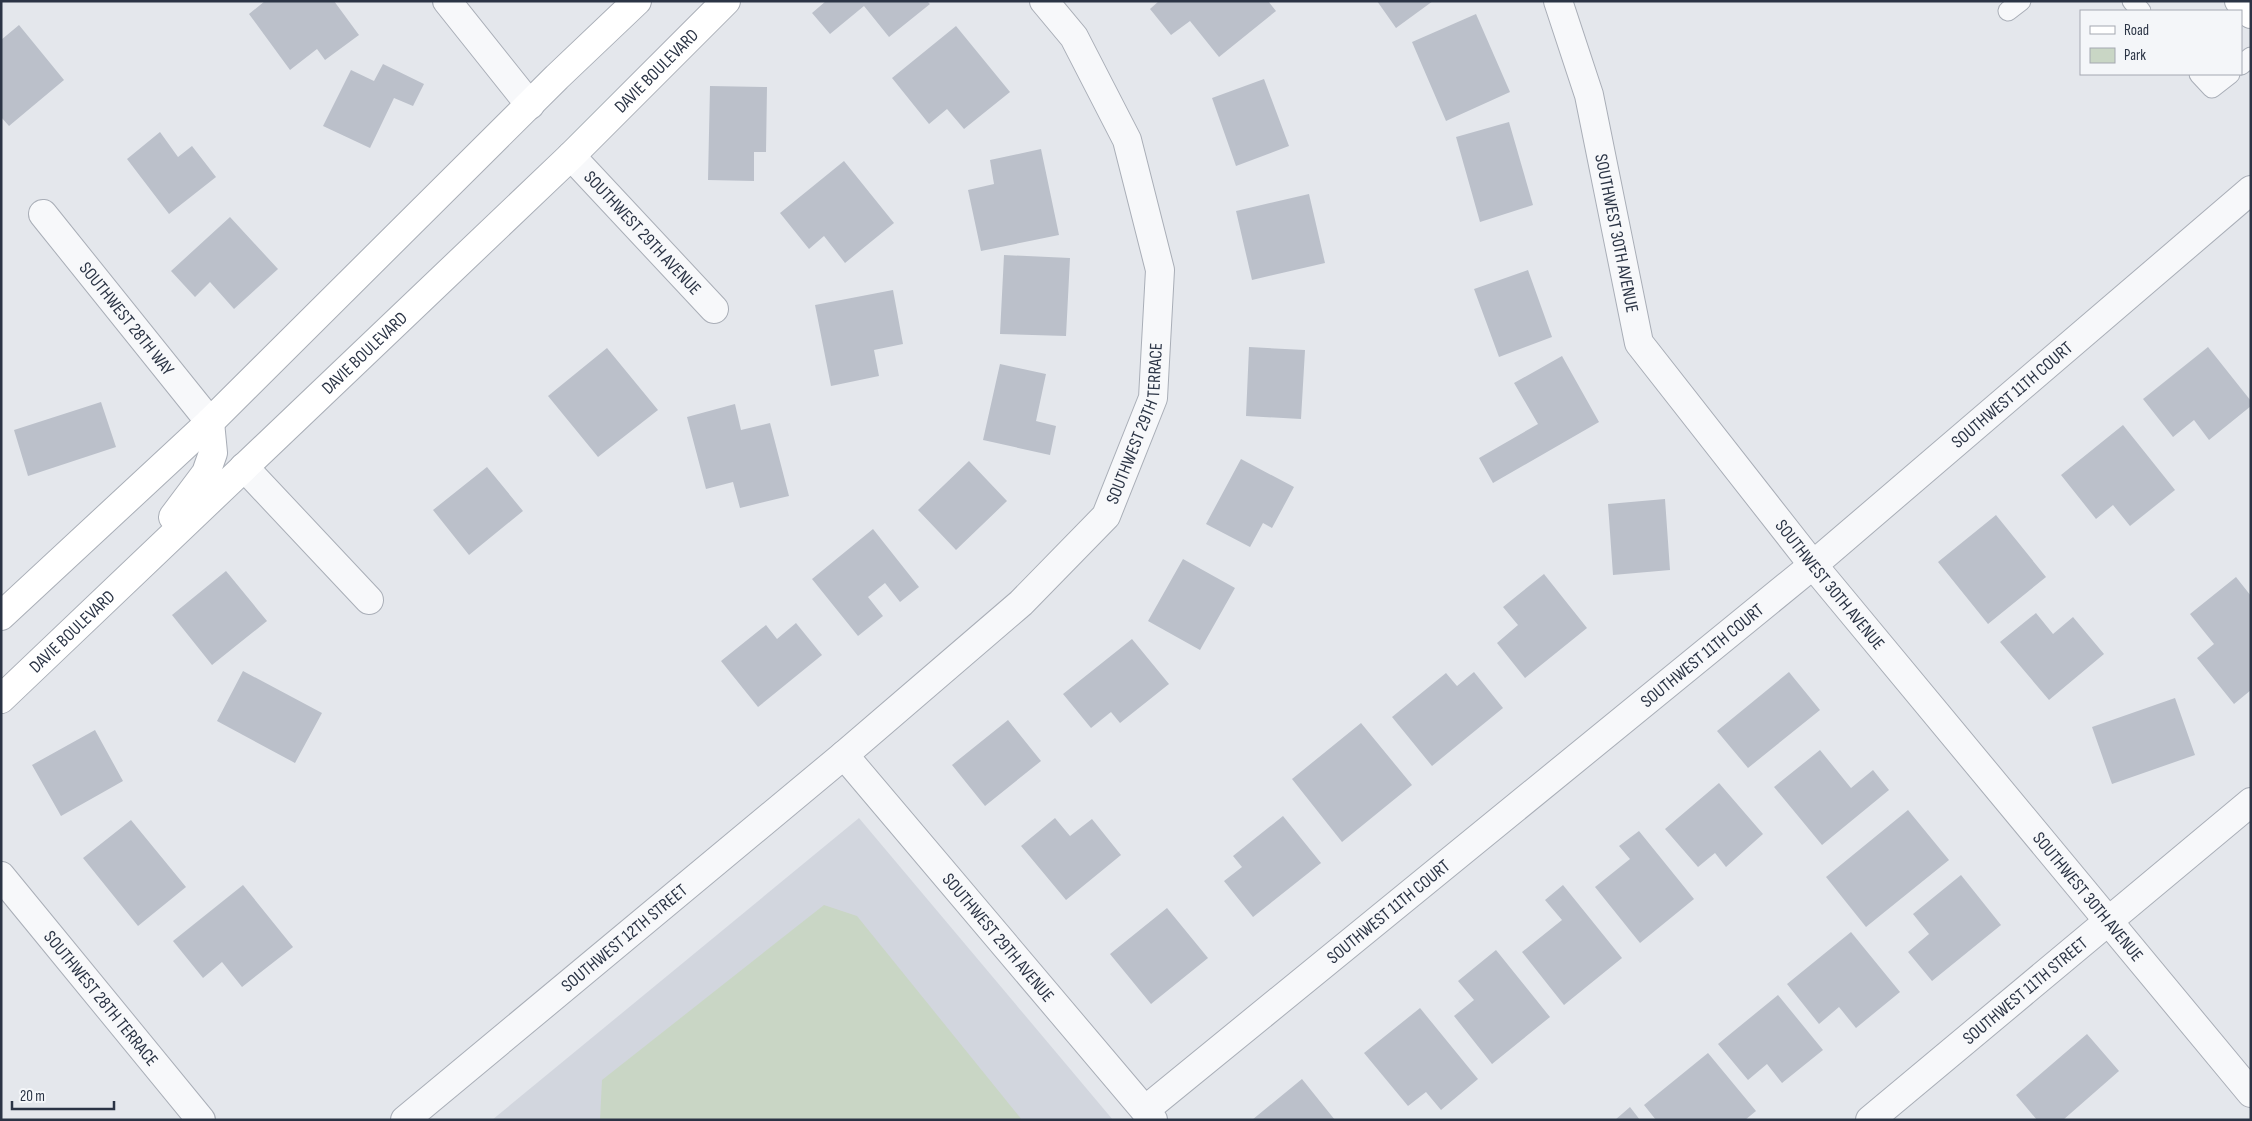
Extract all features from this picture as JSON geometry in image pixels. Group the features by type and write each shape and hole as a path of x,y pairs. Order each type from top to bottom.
{"main road":[{"path":"1,616 210,422 637,1"},
{"name":"DAVIE BOULEVARD","path":"1,699 123,585 244,467 571,156 726,1"},
{"path":"2239,1 2251,14"},
{"path":"123,585 206,473 213,452 210,422"}],"street":[{"path":"447,1 530,105"},
{"name":"SOUTHWEST 29TH TERRACE","path":"844,755 1021,603 1106,516 1153,398 1160,270 1127,140 1074,37 1044,1"},
{"name":"SOUTHWEST 30TH AVENUE","path":"1558,1 1589,96 1639,343 1813,566 2251,1093"},
{"name":"SOUTHWEST 29TH AVENUE","path":"571,156 714,309"},
{"name":"SOUTHWEST 11TH COURT","path":"1149,1115 1813,566 2251,190"},
{"name":"SOUTHWEST 28TH WAY","path":"43,214 210,422"},
{"path":"244,467 369,600"},
{"name":"SOUTHWEST 29TH AVENUE","path":"844,755 1149,1115"},
{"name":"SOUTHWEST 12TH STREET","path":"405,1120 844,755"},
{"name":"SOUTHWEST 11TH STREET","path":"1870,1120 2251,802"},
{"name":"SOUTHWEST 28TH TERRACE","path":"1,876 201,1120"}],"lane":[{"path":"2132,1 2141,10"},
{"path":"2199,75 2212,88 2229,75"}],"shaded area":[{"path":"859,818 1113,1120 492,1120"}],"green space":[{"path":"824,905 857,916 1022,1120 600,1120 602,1080"}],"building":[{"path":"265,1 334,1 359,35 325,60 317,49 290,70 249,14"},
{"path":"826,1 927,1 930,4 889,37 864,6 830,34 812,13"},
{"path":"1159,1 1268,1 1276,11 1219,57 1190,21 1171,35 1150,9"},
{"path":"1377,1 1433,1 1396,28"},
{"path":"1476,14 1510,92 1446,121 1412,42"},
{"path":"19,25 64,80 9,126 1,117 1,40"},
{"path":"956,26 1010,92 964,129 947,109 929,124 892,78"},
{"path":"383,64 424,84 413,106 394,98 370,148 323,126 351,70 374,81"},
{"path":"1264,79 1289,146 1236,166 1212,98"},
{"path":"710,86 767,87 766,152 754,152 754,181 708,180"},
{"path":"1509,122 1533,205 1480,222 1456,137"},
{"path":"160,132 178,157 192,146 216,177 169,214 127,159"},
{"path":"1041,149 1059,235 981,251 968,190 994,184 990,160"},
{"path":"844,161 894,223 845,263 824,236 809,249 780,213"},
{"path":"1309,194 1325,263 1252,280 1236,211"},
{"path":"230,217 278,269 234,309 210,282 195,297 171,271"},
{"path":"1004,255 1070,258 1066,336 1000,334"},
{"path":"1528,270 1552,337 1499,357 1474,289"},
{"path":"893,290 903,344 874,350 879,376 831,386 815,305"},
{"path":"1249,347 1305,350 1301,419 1246,416"},
{"path":"2208,347 2251,401 2251,406 2209,440 2194,420 2173,437 2143,399"},
{"path":"607,348 658,410 598,457 548,396"},
{"path":"1562,356 1599,422 1493,483 1479,458 1538,424 1514,383"},
{"path":"1000,364 1046,374 1036,421 1056,426 1050,455 983,440"},
{"path":"101,402 116,447 28,476 14,430"},
{"path":"735,404 741,430 770,423 789,496 740,508 733,482 706,489 687,417"},
{"path":"2123,425 2175,490 2130,526 2113,505 2096,519 2061,475"},
{"path":"1241,459 1294,487 1272,528 1263,523 1250,547 1206,524"},
{"path":"969,461 1007,501 956,550 918,510"},
{"path":"487,467 523,511 469,555 433,510"},
{"path":"1665,499 1670,570 1613,575 1608,504"},
{"path":"1996,515 2046,577 1988,624 1938,562"},
{"path":"873,529 919,587 900,602 885,583 868,597 883,616 858,636 812,579"},
{"path":"1183,559 1235,588 1200,650 1148,621"},
{"path":"226,571 267,621 212,665 172,615"},
{"path":"1544,574 1587,628 1525,678 1497,643 1518,625 1503,607"},
{"path":"2236,577 2251,596 2251,690 2234,704 2197,658 2214,644 2190,614"},
{"path":"2036,613 2053,634 2073,617 2104,654 2049,700 2000,642"},
{"path":"796,623 822,655 758,707 721,661 766,625 777,639"},
{"path":"1132,639 1169,684 1120,723 1111,712 1091,728 1063,694"},
{"path":"243,671 322,713 295,763 217,721"},
{"path":"1474,672 1503,708 1432,766 1392,717 1446,673 1457,686"},
{"path":"1789,672 1820,710 1748,768 1717,731"},
{"path":"2175,698 2195,755 2112,784 2092,727"},
{"path":"1008,720 1041,761 985,806 952,765"},
{"path":"1361,723 1412,785 1342,842 1292,779"},
{"path":"95,730 123,781 61,816 32,765"},
{"path":"1820,750 1851,788 1873,770 1889,790 1822,845 1774,787"},
{"path":"1719,783 1763,834 1726,867 1715,853 1698,867 1665,829"},
{"path":"1908,810 1949,860 1866,927 1826,877"},
{"path":"1283,816 1321,863 1253,917 1224,881 1242,867 1233,856"},
{"path":"1055,818 1070,836 1092,819 1121,855 1066,900 1021,846"},
{"path":"131,820 186,887 138,926 83,858"},
{"path":"1639,831 1694,899 1640,943 1595,887 1630,859 1619,846"},
{"path":"1961,875 2001,925 1932,981 1908,952 1929,934 1913,914"},
{"path":"243,885 293,947 242,987 222,962 203,978 173,941"},
{"path":"1563,885 1622,958 1564,1005 1522,952 1562,920 1545,900"},
{"path":"1167,908 1208,958 1151,1004 1110,954"},
{"path":"1851,932 1900,992 1856,1028 1839,1007 1819,1024 1787,984"},
{"path":"1496,950 1550,1017 1492,1064 1454,1016 1474,1000 1458,981"},
{"path":"1778,995 1823,1050 1782,1083 1767,1064 1748,1080 1718,1044"},
{"path":"1420,1008 1478,1079 1441,1110 1426,1092 1408,1106 1364,1053"},
{"path":"2087,1034 2119,1071 2063,1120 2037,1120 2016,1095"},
{"path":"1708,1053 1756,1111 1745,1120 1656,1120 1644,1105"},
{"path":"1302,1079 1335,1120 1252,1120"},
{"path":"1630,1107 1640,1120 1615,1120"}]}
